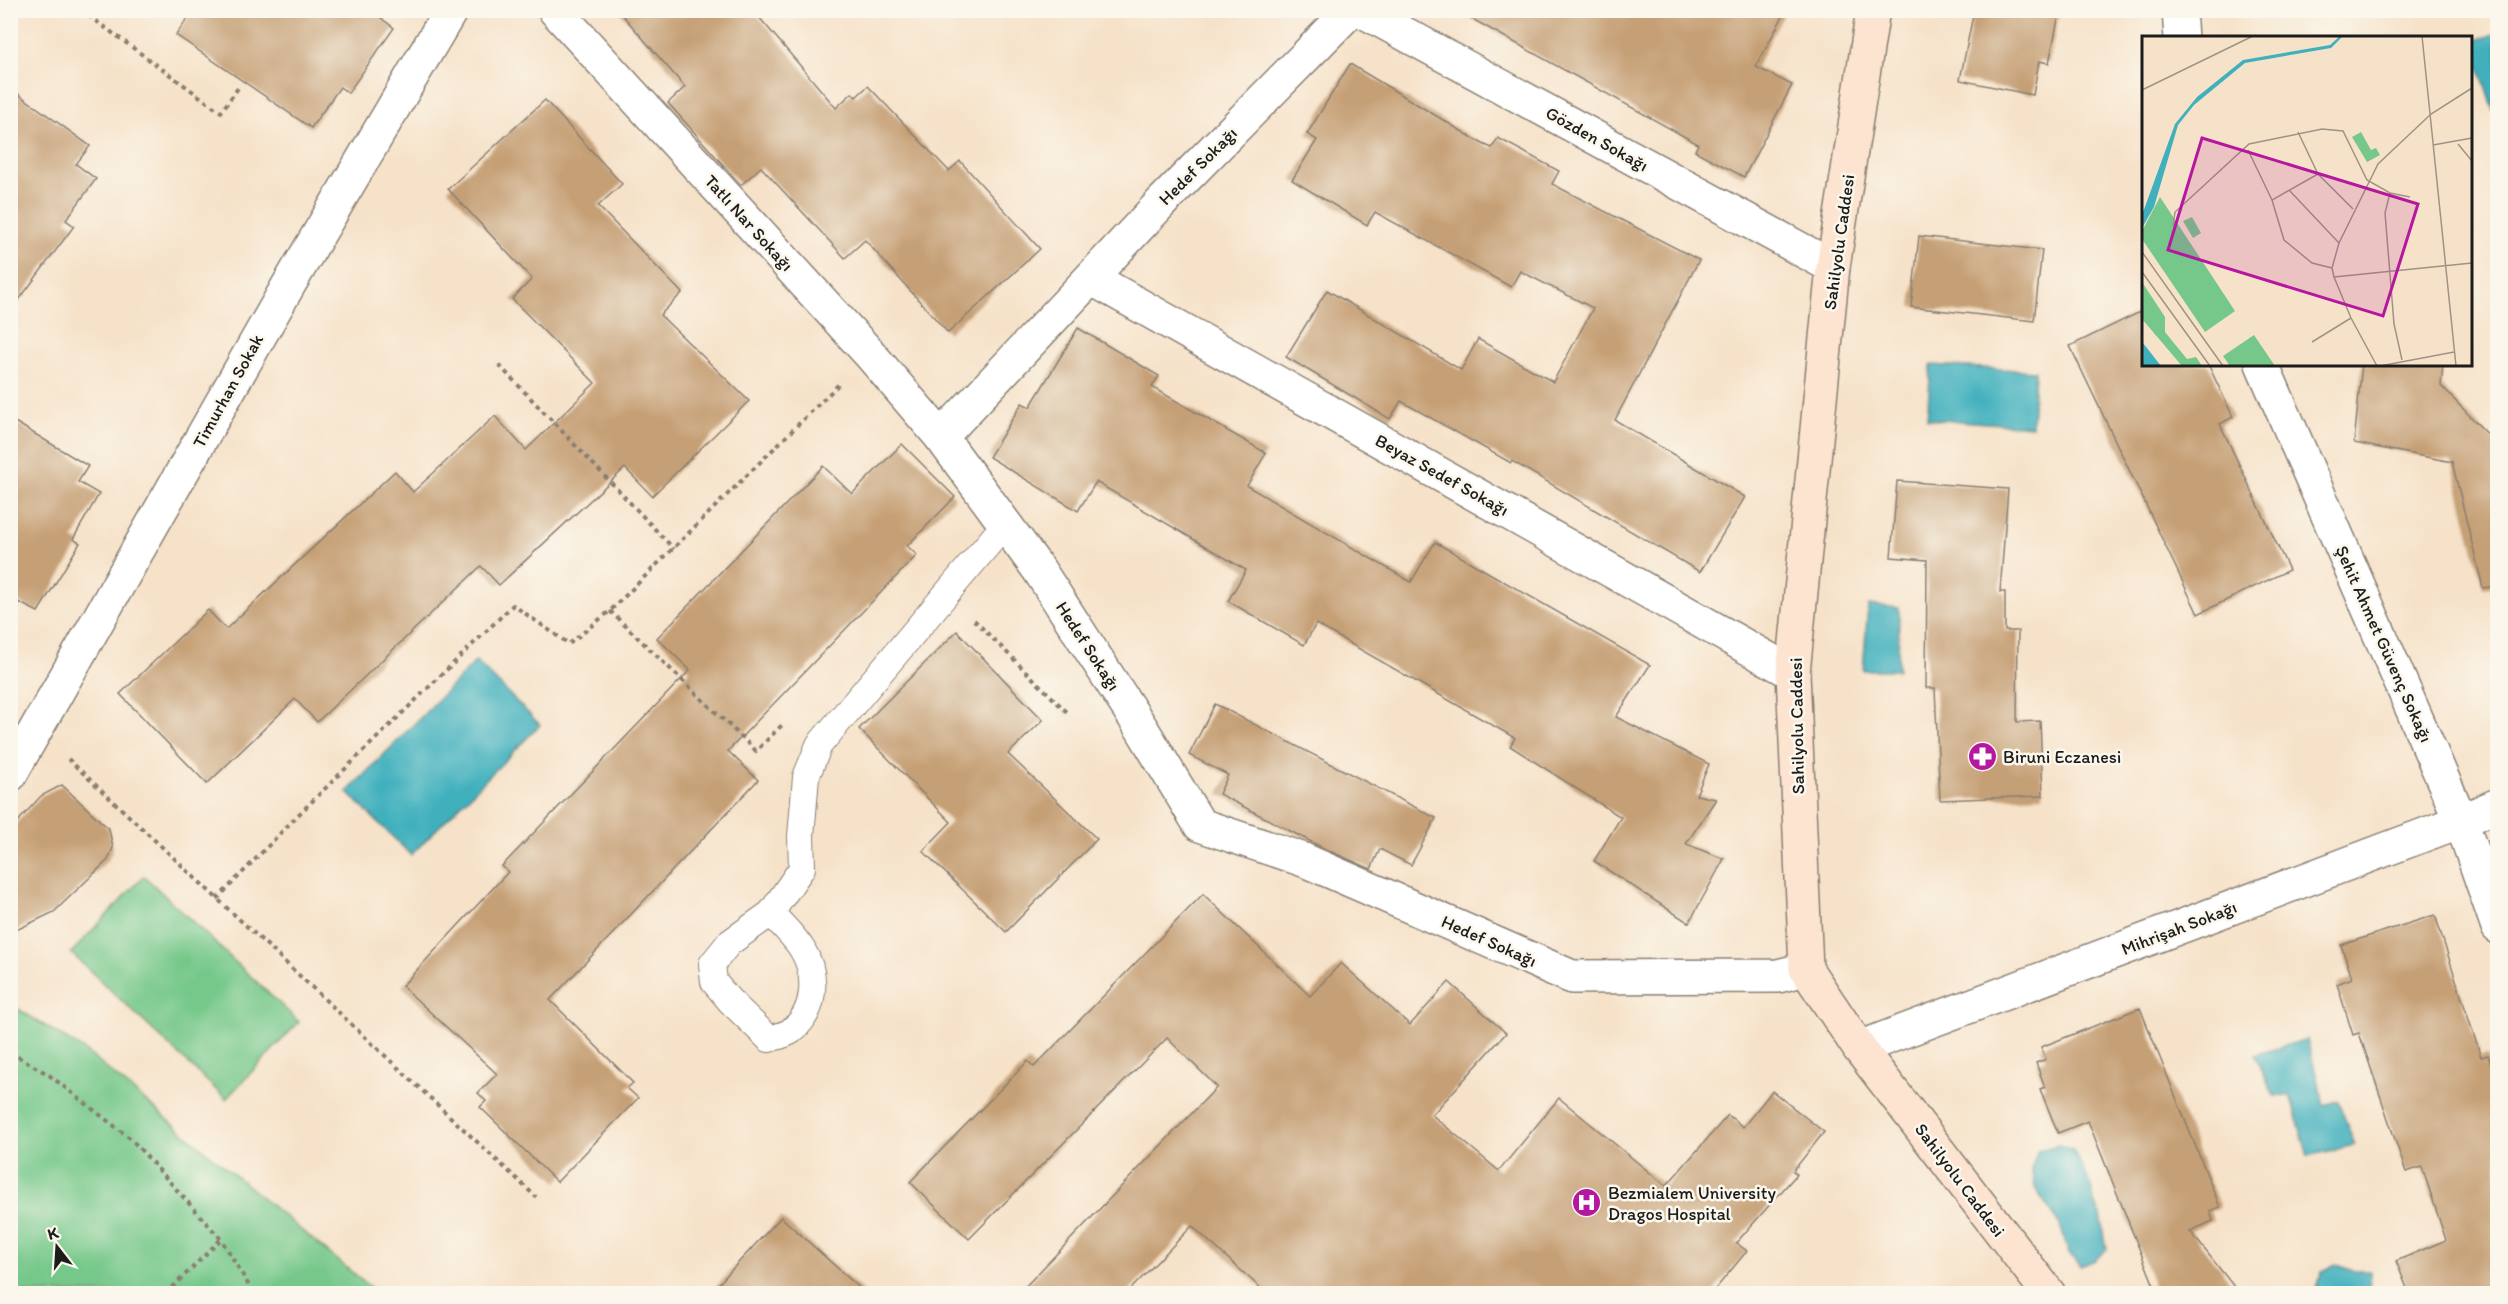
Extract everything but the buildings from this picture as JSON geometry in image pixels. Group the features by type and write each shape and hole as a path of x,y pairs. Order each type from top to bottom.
{"street":[{"name":"Timurhan Sokak","path":"10,775 288,285 451,10"},
{"name":"Tatlı Nar Sokağı","path":"555,10 869,353 941,437"},
{"name":"Hedef Sokağı","path":"1351,10 1161,202 941,437 1006,523 1122,699 1200,825 1304,860 1572,977 1778,976 1806,969"},
{"name":"Gözden Sokağı","path":"1361,10 1833,267"},
{"name":"Sahilyolu Caddesi","path":"1873,10 1833,267 1793,673 1806,969 1859,1048 2049,1293"},
{"path":"2179,10 2181,36"},
{"name":"Beyaz Sedef Sokağı","path":"1090,278 1793,673"},
{"name":"Şehit Ahmet Güvenç Sokağı","path":"2263,366 2461,822 2498,927"},
{"name":"Mihrişah Sokağı","path":"1859,1048 2461,822 2498,805"}],"lane":[{"path":"771,913 802,950 812,978 812,1000 802,1021 789,1033 769,1039 714,982 712,964 729,943 771,913 802,867 801,836 806,777 819,745 1006,523"}],"path":[{"path":"81,10 221,111 240,85"},
{"path":"217,899 298,815 513,605 568,644 610,611 869,353"},
{"path":"499,365 674,549"},
{"path":"945,594 1070,715"},
{"path":"610,611 756,751 789,718"},
{"path":"68,759 536,1197"},
{"path":"10,1052 50,1074 131,1139 221,1239 254,1293"},
{"path":"166,1293 221,1239"}],"green space":[{"path":"144,876 299,1022 226,1099 71,953"},
{"path":"10,1004 84,1050 377,1293 11,1293"}],"water":[{"path":"2497,33 2498,118 2496,119 2472,45 2472,42"},
{"path":"1931,365 2035,371 2032,426 1927,419"},
{"path":"1868,605 1899,608 1898,670 1863,670"},
{"path":"476,661 540,725 411,855 347,792"},
{"path":"2307,1039 2324,1105 2338,1101 2355,1145 2308,1156 2290,1095 2274,1096 2255,1055"},
{"path":"2060,1145 2073,1150 2092,1187 2094,1203 2101,1215 2107,1249 2095,1260 2080,1266 2069,1254 2060,1225 2035,1188 2031,1169 2038,1150"},
{"path":"2335,1264 2353,1271 2370,1271 2371,1293 2319,1293 2316,1288 2322,1272"}],"place":[{"name":"Biruni Eczanesi","path":"1982,757"},
{"name":"Bezmialem University Dragos Hospital","path":"1587,1203"}]}
